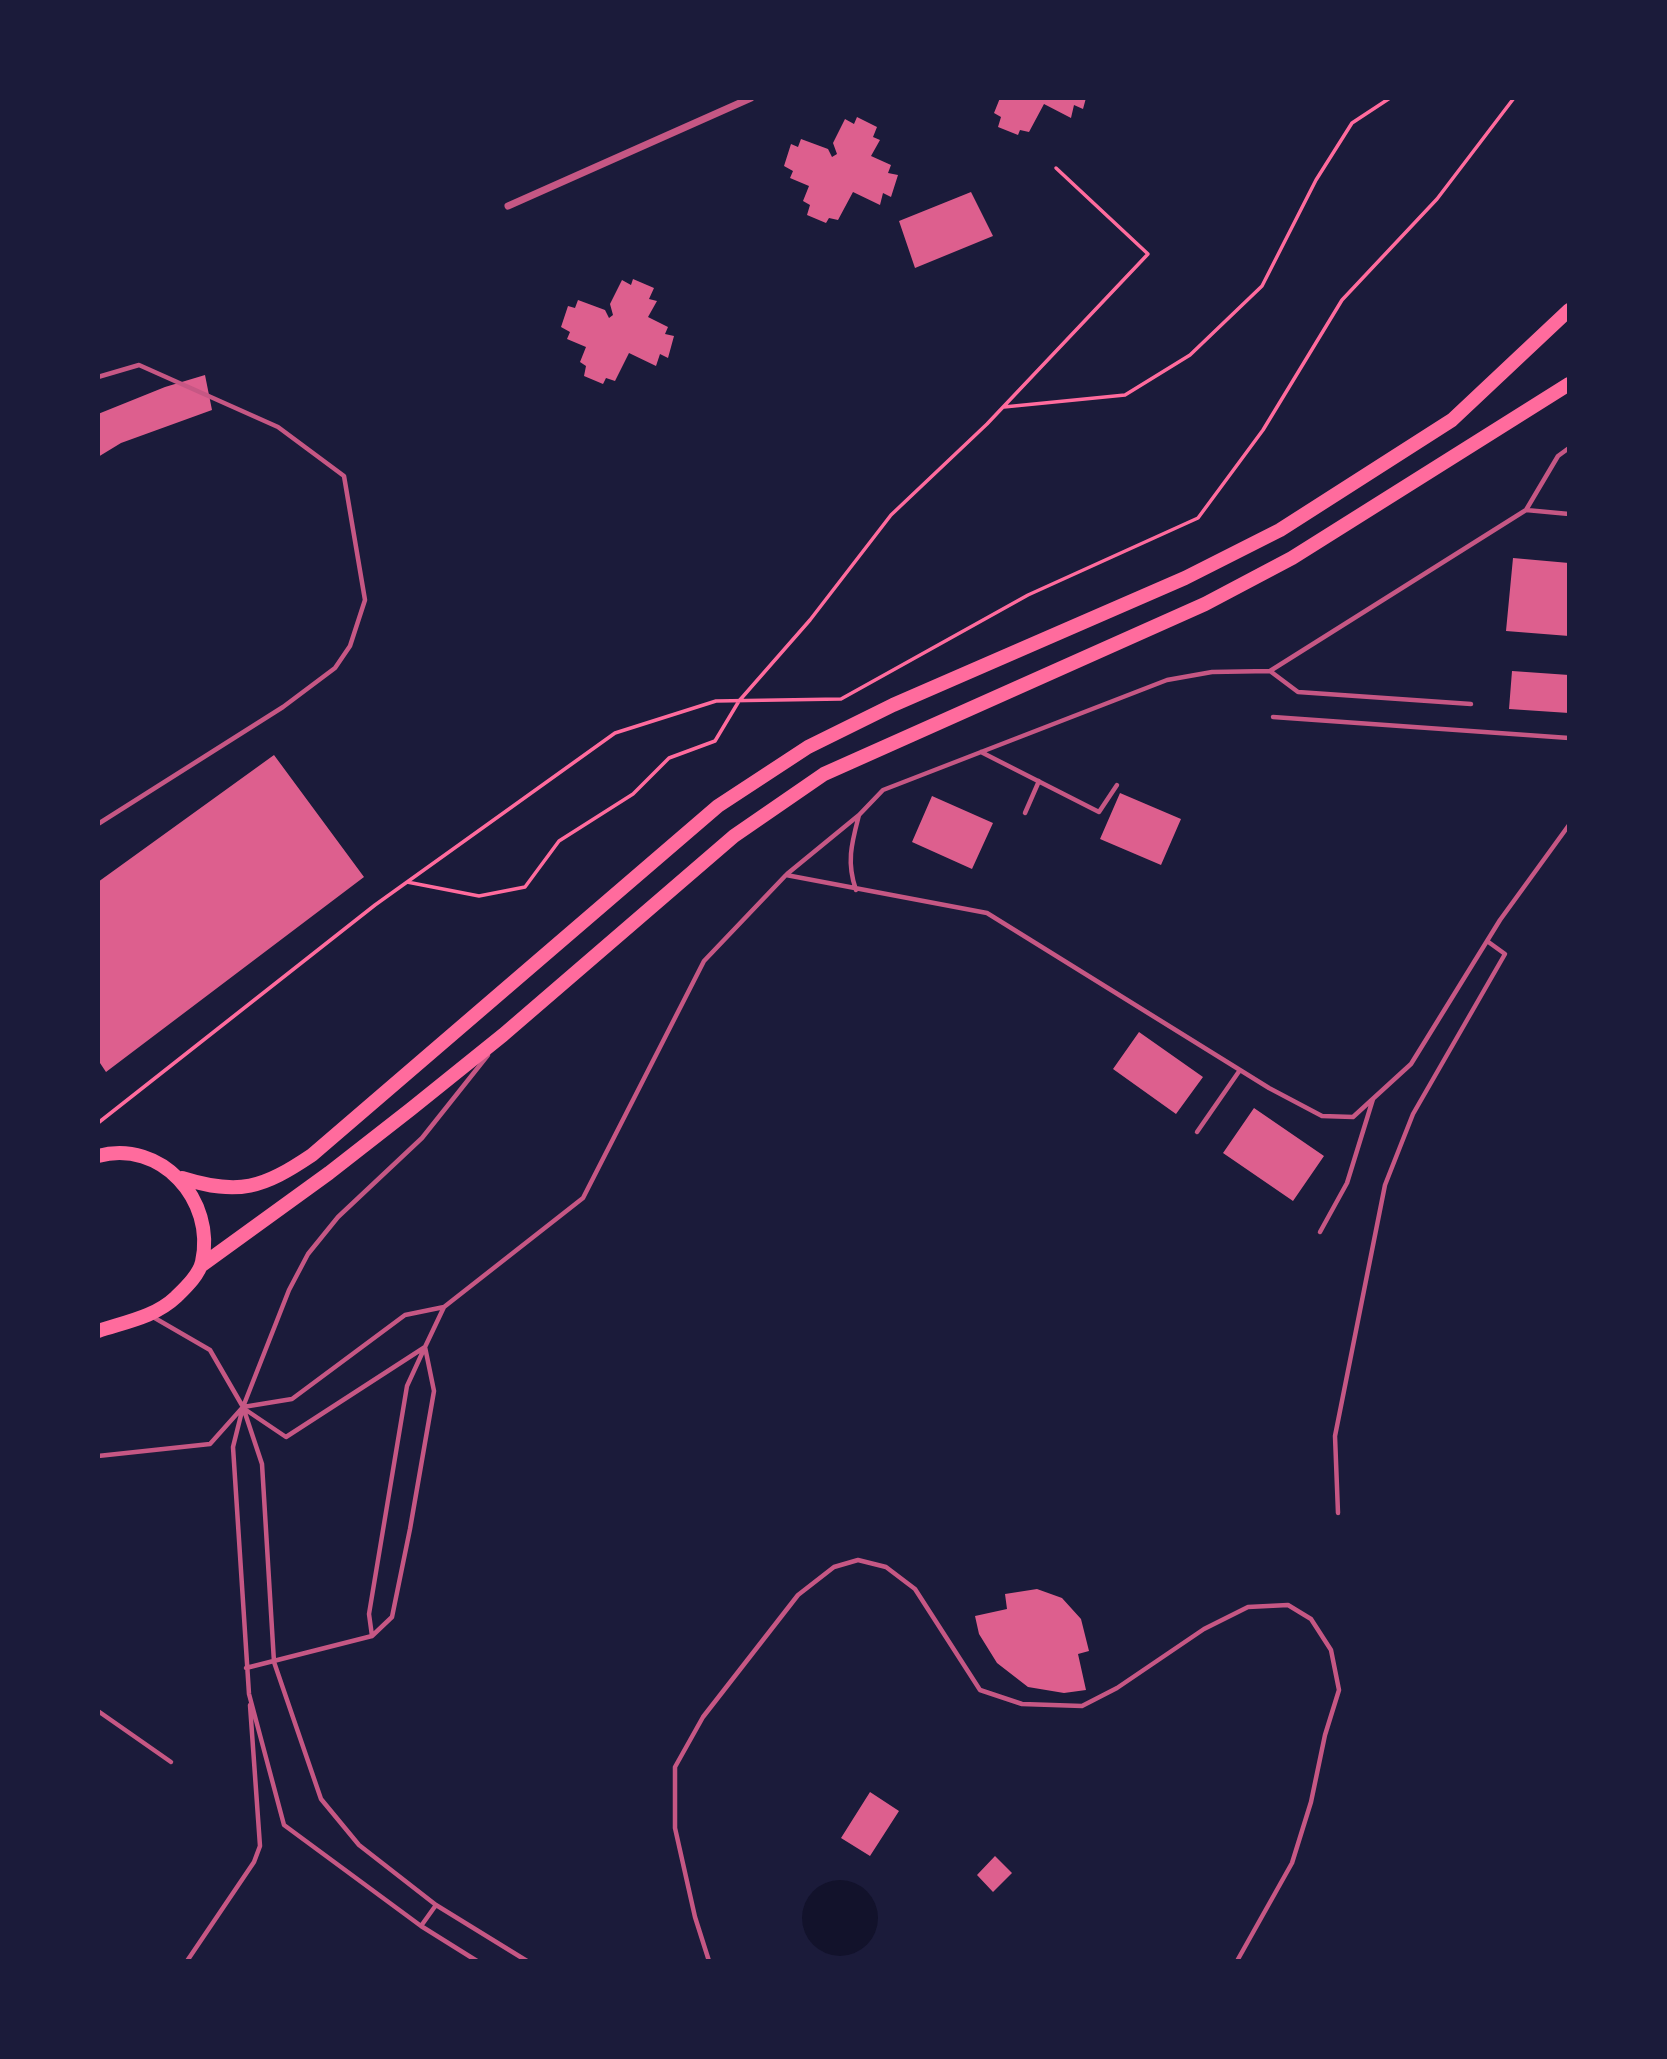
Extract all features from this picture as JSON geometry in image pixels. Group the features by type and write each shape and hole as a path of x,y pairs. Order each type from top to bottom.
{"highway":[{"path":"98,1156 129,1154 182,1178 220,1189 237,1190 282,1176 312,1155 718,806 808,747 893,705 1185,578 1280,530 1452,420 1569,310"},
{"path":"98,1331 149,1315 177,1297 202,1265 329,1173 503,1035 734,836 824,774 1216,598 1292,558 1569,384"},
{"path":"182,1178 196,1206 203,1244 202,1265"}],"street":[{"path":"508,206 751,98"}],"lane":[{"path":"98,377 138,365 278,426 344,476 365,600 350,646 335,668 283,707 98,824"},
{"path":"372,1636 369,1614 407,1386 444,1307 583,1198 704,961 786,875 859,815 883,790 1167,680 1212,672 1270,671 1526,510 1558,456 1569,449"},
{"path":"1526,510 1569,514"},
{"path":"1270,671 1298,692 1471,704"},
{"path":"1273,717 1569,738"},
{"path":"980,751 1099,812 1117,785"},
{"path":"1025,813 1039,782"},
{"path":"856,890 849,869 850,848 859,815"},
{"path":"786,875 987,913 1240,1070 1322,1116 1353,1117 1411,1064 1487,941 1569,825"},
{"path":"1338,1513 1335,1436 1385,1185 1413,1114 1505,954 1487,941"},
{"path":"187,1961 254,1863 260,1846 233,1447 243,1407 289,1290 314,1246 338,1217 422,1139 503,1035"},
{"path":"1197,1132 1240,1070"},
{"path":"1320,1232 1347,1183 1373,1098"},
{"path":"98,1456 210,1444 243,1407 292,1399 405,1315 444,1307"},
{"path":"149,1315 210,1350 243,1407 262,1464 274,1662 321,1799 359,1845 436,1905 527,1961"},
{"path":"243,1407 286,1437 425,1347"},
{"path":"246,1668 372,1636 392,1617 434,1391 425,1347"},
{"path":"709,1961 695,1917 675,1828 675,1767 703,1717 798,1595 834,1567 858,1560 886,1567 915,1589 981,1690 1022,1704 1082,1706 1117,1688 1205,1629 1248,1607 1288,1605 1311,1619 1331,1650 1339,1690 1325,1735 1311,1802 1292,1863 1237,1961"},
{"path":"249,1694 285,1825 421,1926 477,1961"},
{"path":"98,1711 171,1762"},
{"path":"421,1926 436,1905"}],"path":[{"path":"1002,408 1125,395 1190,355 1262,286 1316,180 1352,123 1390,98"},
{"path":"98,1123 407,882 615,733 716,701 841,699 1028,595 1198,518 1263,430 1342,300 1437,199 1514,98"},
{"path":"407,882 479,896 525,887 559,841 633,794 669,758 715,741 739,701 810,620 891,515 1002,408 1148,254 1056,168"}],"shaded area":[{"path":"840,1880 854,1883 867,1891 875,1904 878,1918 875,1932 867,1945 854,1953 840,1956 826,1953 813,1945 805,1932 802,1918 805,1904 813,1891 826,1883"}],"building":[{"path":"1000,98 1086,98 1083,109 1074,105 1071,118 1044,104 1029,132 1020,130 1018,135 998,127 1001,117 994,113"},
{"path":"857,117 877,127 873,137 880,140 871,156 891,165 888,173 898,175 891,197 883,193 880,205 853,192 838,220 829,218 826,223 807,215 810,205 803,201 809,186 790,178 793,171 784,166 791,144 798,147 801,139 828,149 832,157 837,154 833,143 845,119 854,124"},
{"path":"971,192 993,236 915,268 899,221"},
{"path":"633,279 654,288 649,299 657,301 648,317 668,327 665,334 674,336 668,358 660,354 656,366 629,353 615,381 606,378 603,384 584,376 586,366 580,362 586,347 567,339 570,332 561,327 568,306 575,308 578,300 605,310 609,318 613,315 610,304 622,280 631,285"},
{"path":"205,375 212,410 121,443 98,457 98,414 165,387"},
{"path":"1513,558 1569,563 1569,636 1506,631"},
{"path":"1512,671 1569,675 1569,713 1509,709"},
{"path":"274,755 364,877 106,1072 98,1060 98,882"},
{"path":"1120,793 1181,819 1161,865 1100,839"},
{"path":"932,796 993,823 972,869 912,842"},
{"path":"1139,1032 1203,1077 1176,1114 1113,1069"},
{"path":"1254,1108 1324,1156 1293,1201 1223,1153"},
{"path":"1037,1589 1062,1598 1081,1619 1089,1651 1078,1654 1086,1690 1064,1693 1028,1687 997,1663 979,1634 975,1616 1007,1609 1005,1594"},
{"path":"870,1792 899,1811 870,1856 841,1838"},
{"path":"995,1856 1012,1873 993,1892 977,1875"}]}
